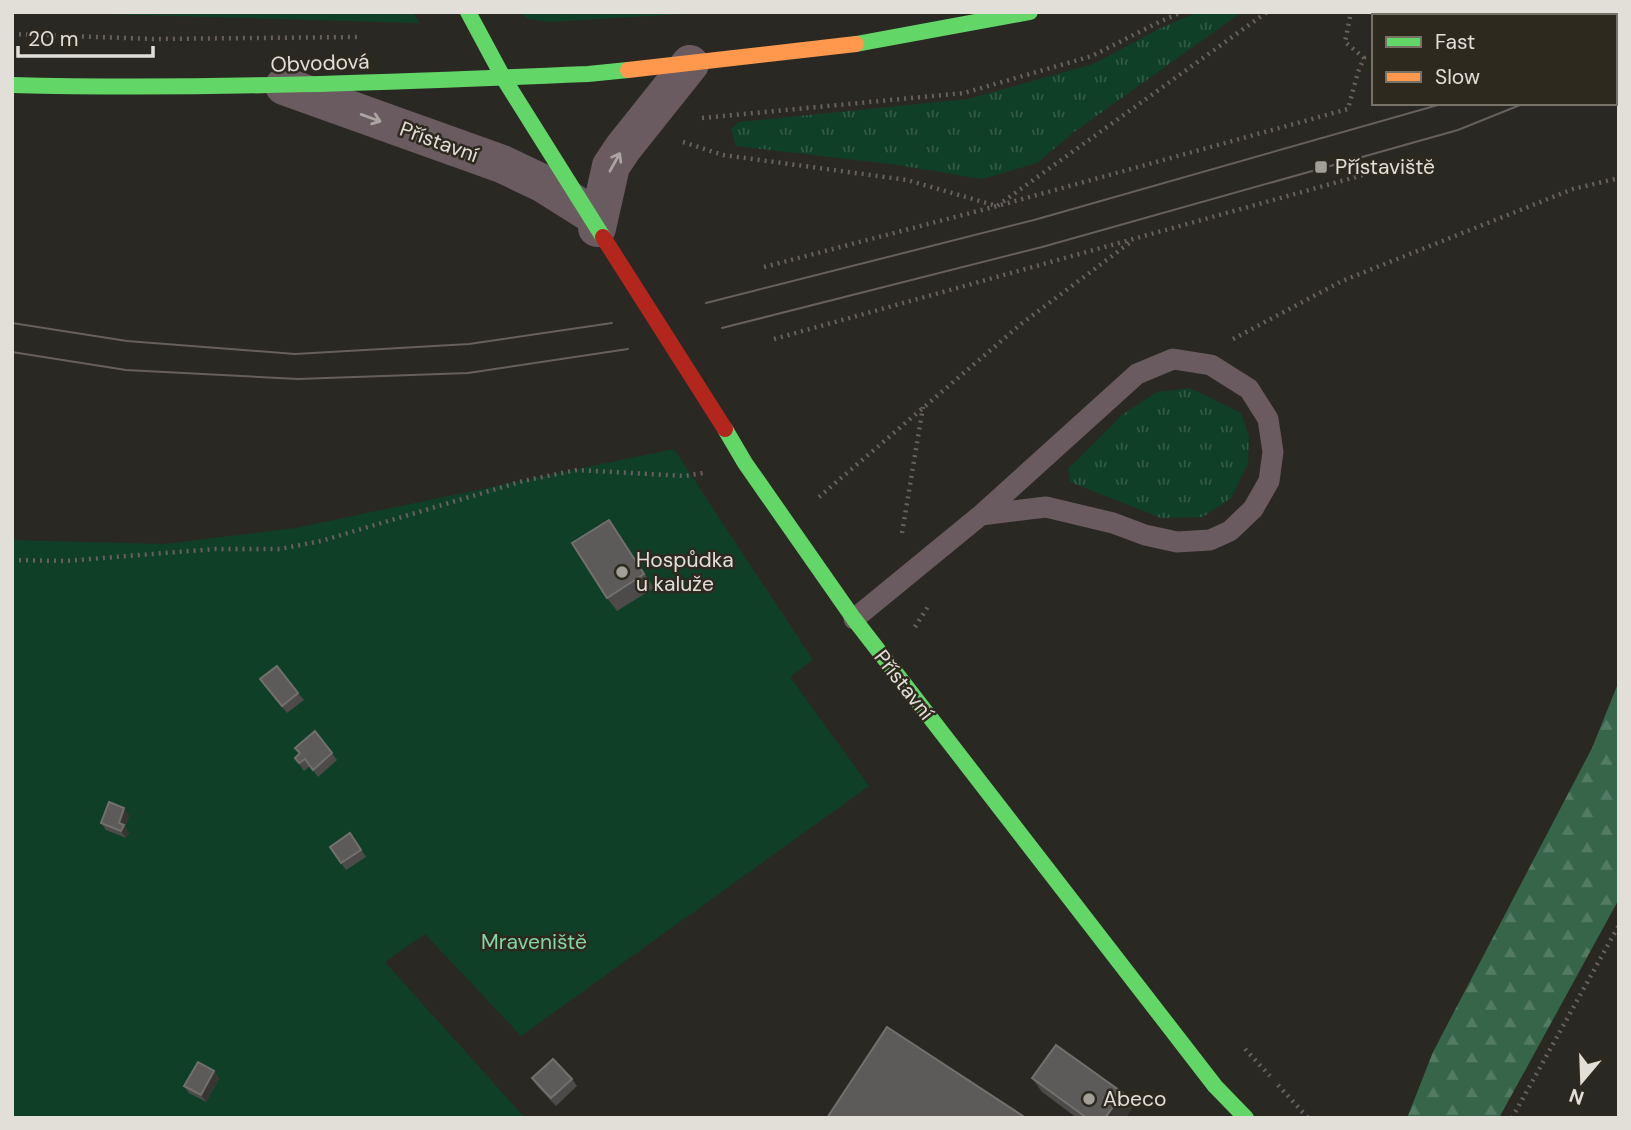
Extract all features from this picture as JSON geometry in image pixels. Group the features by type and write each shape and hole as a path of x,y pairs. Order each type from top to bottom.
{"street":[{"name":"Přístavní","path":"468,12 504,79 745,463 853,619 1215,1087 1246,1118"},
{"name":"Obvodová","path":"12,85 131,88 504,79 690,64 851,45 1030,12"},
{"path":"596,226 611,166 690,64"},
{"name":"Přístavní","path":"284,86 502,164 542,183 596,226"}],"lane":[{"path":"853,619 981,515 1137,374 1173,359 1211,365 1250,389 1268,419 1273,452 1269,481 1253,509 1230,531 1210,540 1177,542 1145,535 1113,523 1046,508 981,515"}],"path":[{"path":"703,117 964,93 1092,56 1182,12"},
{"path":"997,206 1267,12"},
{"path":"764,267 1348,109 1364,58 1345,42 1351,12"},
{"path":"12,34 152,39 370,37"},
{"path":"674,140 723,155 907,180 997,206"},
{"path":"774,339 1363,176"},
{"path":"1232,340 1342,281 1573,189 1619,178"},
{"path":"818,498 1021,324 1135,239"},
{"path":"1222,336 1240,344"},
{"path":"900,546 923,407"},
{"path":"12,560 65,561 215,549 280,549 321,541 523,481 577,470 685,476 745,463"},
{"path":"811,486 825,508"},
{"path":"914,636 914,629 926,608 935,600"},
{"path":"1513,1118 1619,925"},
{"path":"1244,1049 1308,1118"}],"green space":[{"path":"38,12 413,12 419,23"},
{"path":"519,12 682,12 550,22 529,19"},
{"path":"1198,12 1242,12 1074,132 1037,163 982,179 898,165 736,146 731,129 739,122 968,99 1093,64"},
{"path":"1190,388 1241,413 1249,436 1248,464 1231,498 1203,517 1161,518 1070,482 1068,469 1122,415 1157,392"},
{"name":"Mraveniště","path":"674,449 813,660 790,677 869,786 521,1036 425,934 385,962 525,1118 12,1118 12,540 165,544 295,528"},
{"path":"1619,681 1619,899 1499,1118 1407,1118 1433,1052 1592,748"}],"building":[{"path":"609,520 644,574 607,598 572,543"},
{"path":"277,666 298,693 282,706 260,679"},
{"path":"315,731 332,753 313,770 305,759 299,763 295,758 300,753 295,748"},
{"path":"109,802 124,808 119,823 124,825 121,831 101,823"},
{"path":"350,833 361,850 341,863 330,847"},
{"path":"887,1027 1026,1118 827,1118"},
{"path":"1056,1045 1123,1093 1105,1118 1087,1118 1032,1078"},
{"path":"553,1059 572,1079 551,1098 532,1078"},
{"path":"198,1062 214,1071 201,1095 184,1086"}],"tram line":[{"path":"706,303 1034,220 1438,105"},
{"path":"722,328 1042,247 1458,130 1520,105"},
{"path":"12,323 127,341 295,354 469,344 612,323"},
{"path":"12,352 126,370 298,379 468,373 628,349"}],"traffic: fast":[{"path":"468,12 504,79 603,237"},
{"path":"856,44 1030,12"},
{"path":"12,85 156,87 300,84 588,74 628,70"},
{"path":"725,429 745,463 854,619 1215,1086 1246,1118"}],"traffic: slow":[{"path":"628,70 856,44"}],"traffic: jam":[{"path":"603,237 725,429"}],"place":[{"name":"Přístaviště","path":"1321,167"},
{"name":"Hospůdka u kaluže","path":"622,572"},
{"name":"Abeco","path":"1089,1099"}]}
